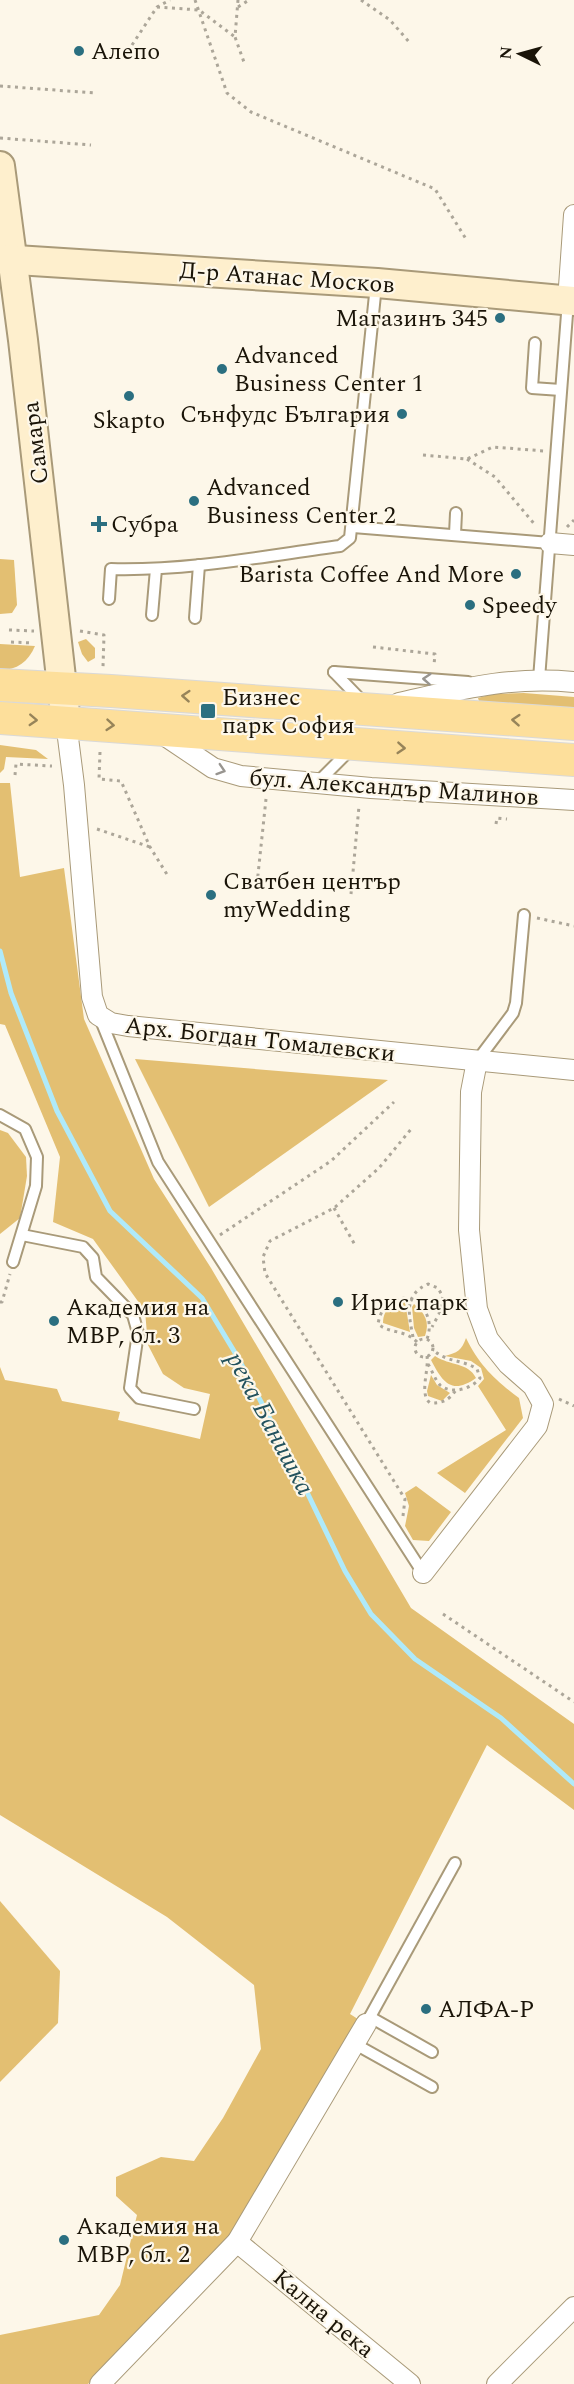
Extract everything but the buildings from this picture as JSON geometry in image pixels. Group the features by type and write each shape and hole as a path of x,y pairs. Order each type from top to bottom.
{"main road":[{"path":"0,685 574,724"},
{"name":"бул. Александър Малинов","path":"0,718 574,760"}],"street":[{"name":"Самара","path":"0,166 5,259 24,351 66,722"},
{"path":"571,301 574,215"},
{"name":"Д-р Атанас Москов","path":"5,259 377,284 571,301"},
{"path":"550,543 574,545"},
{"path":"370,710 486,683 539,679 574,681"},
{"name":"Арх. Богдан Томалевски","path":"66,722 92,997 98,1015 111,1023 128,1026 574,1070"},
{"name":"бул. Александър Малинов","path":"154,729 213,768 241,776 317,783 355,796 574,800"},
{"path":"423,1573 537,1426 543,1404 533,1386 508,1364 488,1339 477,1309 469,1230 471,1092 477,1061"},
{"path":"100,2384 237,2242 368,2021"},
{"name":"Кална река","path":"237,2242 410,2384"},
{"path":"497,2384 574,2307"}],"lane":[{"path":"109,599 111,569 156,569 199,565 340,546 350,538 353,527 377,284"},
{"path":"539,679 561,390 569,354 571,301"},
{"path":"535,343 532,388 561,390"},
{"path":"455,534 456,513"},
{"path":"353,527 550,543"},
{"path":"195,618 199,565"},
{"path":"152,615 156,569"},
{"path":"370,710 334,672 486,683"},
{"path":"317,783 355,745"},
{"path":"334,768 355,796"},
{"path":"477,1061 513,1013 516,1003 524,915"},
{"path":"98,1015 158,1162 208,1243 423,1573"},
{"path":"0,1115 25,1129 38,1157 36,1186 14,1262"},
{"path":"22,1235 83,1247 93,1258 96,1277 133,1315 138,1333 130,1388 139,1398 194,1409"},
{"path":"432,2052 368,2021 454,1863"},
{"path":"355,2044 432,2086"}],"path":[{"path":"132,45 157,7 170,0"},
{"path":"195,0 227,93 251,112 435,189 466,239"},
{"path":"237,0 235,37 245,65"},
{"path":"237,7 249,0"},
{"path":"361,0 390,21 410,43"},
{"path":"157,7 199,10 235,37"},
{"path":"0,86 95,93"},
{"path":"0,138 91,145"},
{"path":"467,459 493,447 557,452"},
{"path":"423,455 467,459 495,477 550,543"},
{"path":"9,630 36,631"},
{"path":"79,631 104,635 103,669"},
{"path":"11,642 33,643"},
{"path":"373,647 435,654 434,664"},
{"path":"100,752 99,779 121,781 150,847 168,876"},
{"path":"15,775 16,764 52,766"},
{"path":"351,894 355,796"},
{"path":"257,884 266,799"},
{"path":"496,824 497,818 507,819"},
{"path":"77,829 97,829 150,847"},
{"path":"524,915 574,926"},
{"path":"208,1243 331,1161 394,1102"},
{"path":"395,1530 403,1521 405,1500 265,1273 263,1257 270,1241 334,1208 379,1168 412,1128"},
{"path":"334,1208 355,1245"},
{"path":"0,1302 2,1302 14,1262"},
{"path":"413,1339 408,1312 411,1300 418,1289 428,1284 438,1287 443,1301 427,1339"},
{"path":"417,1342 398,1330 383,1328 378,1324 381,1310 388,1301 399,1298 411,1300 423,1307 429,1316 431,1329"},
{"path":"417,1342 427,1339 432,1343 432,1349 427,1356 428,1364 423,1393 425,1399 430,1403 442,1403 450,1399 456,1390"},
{"path":"417,1342 417,1353 427,1356"},
{"path":"428,1364 440,1385 450,1390 476,1383 480,1378 477,1369 469,1364 440,1357 432,1349"},
{"path":"443,1614 574,1702"}],"shaded area":[{"path":"0,559 14,560 17,605 12,613 0,614"},
{"path":"86,639 95,648 95,658 88,662 78,642"},
{"path":"0,644 35,646 21,664 0,670"},
{"path":"524,693 574,697 574,712 480,704 478,698 493,694"},
{"path":"0,745 36,750 48,759 6,757 4,769 0,773"},
{"path":"0,783 10,783 20,877 64,868 84,1019 154,1179 211,1268 411,1608 574,1724 574,1810 487,1745 350,2014 361,2021 232,2237 88,2384 0,2384 0,2335 99,2315 120,2285 137,2215 116,2196 116,2177 161,2157 194,2161 223,2118 261,2049 254,1985 167,1917 0,1815 0,1367 5,1380 57,1389 62,1401 120,1412 118,1420 200,1439 210,1394 184,1388 163,1374 148,1345 145,1311 93,1239 53,1222 60,1157 5,1025 0,1024"},
{"path":"135,1059 388,1080 209,1207"},
{"path":"0,1130 8,1133 26,1157 27,1176 20,1218 0,1234"},
{"path":"405,1302 410,1332 383,1323 389,1308"},
{"path":"414,1304 426,1318 425,1336 418,1337 414,1328 412,1307"},
{"path":"466,1338 488,1371 519,1398 523,1418 465,1493 437,1473 506,1430 478,1386 484,1379 481,1368 471,1361 445,1356 458,1350"},
{"path":"435,1356 468,1369 476,1378 460,1386 448,1384 431,1360"},
{"path":"431,1375 437,1385 450,1393 442,1401 428,1396"},
{"path":"416,1486 451,1512 429,1541 413,1540 405,1526 409,1506 405,1493"},
{"path":"0,1901 60,1971 58,2023 0,2082"}],"waterway":[{"name":"река Банишка","path":"0,951 11,993 57,1111 110,1211 202,1298 237,1356 291,1459 345,1571 371,1614 415,1659 501,1718 574,1784"}],"place":[{"name":"Алепо","path":"79,51"},
{"name":"Магазинъ 345","path":"500,318"},
{"name":"Advanced Business Center 1","path":"222,369"},
{"name":"Skapto","path":"129,396"},
{"name":"Сънфудс България","path":"402,414"},
{"name":"Advanced Business Center 2","path":"194,501"},
{"name":"Субра","path":"99,524"},
{"name":"Barista Coffee And More","path":"516,574"},
{"name":"Speedy","path":"470,605"},
{"name":"Бизнес парк София","path":"208,711"},
{"name":"Сватбен център myWedding","path":"211,895"},
{"name":"Ирис парк","path":"338,1302"},
{"name":"Академия на МВР, бл. 3","path":"54,1321"},
{"name":"АЛФА-Р","path":"426,2009"},
{"name":"Академия на МВР, бл. 2","path":"64,2240"}]}
